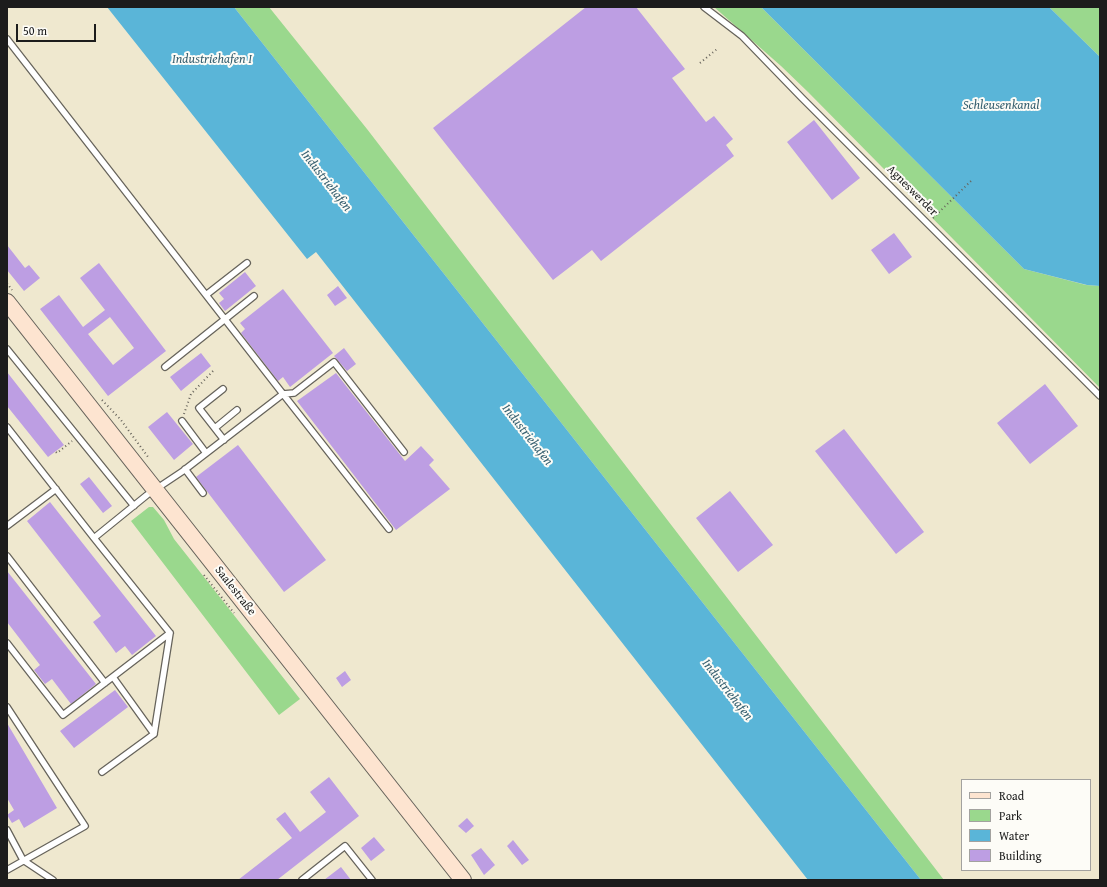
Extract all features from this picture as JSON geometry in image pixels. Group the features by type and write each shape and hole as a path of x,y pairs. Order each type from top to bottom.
{"main road":[{"name":"Saalestraße","path":"7,302 463,880"}],"lane":[{"name":"Agneswerder","path":"704,7 742,36 1100,396"},
{"path":"7,39 389,529"},
{"path":"206,295 247,263"},
{"path":"165,367 254,296"},
{"path":"7,349 134,506"},
{"path":"94,538 154,489 166,483 283,394 294,393 334,362 404,452"},
{"path":"223,389 199,408 224,440"},
{"path":"215,428 237,410"},
{"path":"182,421 206,453"},
{"path":"7,426 170,633 154,734 102,772"},
{"path":"185,469 203,493"},
{"path":"7,526 56,489"},
{"path":"7,556 105,683"},
{"path":"7,643 63,716 170,633"},
{"path":"113,677 154,734"},
{"path":"7,707 85,826 7,870"},
{"path":"7,830 23,860 53,880"},
{"path":"302,880 345,846 372,880"}],"path":[{"path":"700,63 717,49"},
{"path":"928,223 972,180"},
{"path":"182,421 191,394 214,370"},
{"path":"56,452 57,453 78,436"}],"green space":[{"path":"234,7 269,7 367,129 944,880 921,880"},
{"path":"714,7 761,7 1024,269 1086,285 1100,286 1100,388 808,92"},
{"path":"1049,7 1100,7 1100,57"},
{"path":"149,507 153,507 164,520 174,539 300,699 279,715 131,521"}],"water":[{"name":"Industriehafen I","path":"107,7 234,7 921,880 808,880 316,252 307,259"},
{"name":"Schleusenkanal","path":"761,7 1049,7 1100,57 1100,286 1087,285 1024,269"}],"building":[{"path":"586,7 636,7 685,69 672,78 706,122 714,116 733,139 726,145 734,156 601,261 592,250 553,280 433,128"},
{"path":"814,120 860,178 832,200 787,142"},
{"path":"894,233 912,257 889,274 871,250"},
{"path":"7,245 25,268 29,265 40,278 24,291 7,270"},
{"path":"99,263 166,351 108,396 40,309 59,295 83,327 105,310 80,278","holes":["110,317 134,348 113,365 88,334"]},
{"path":"245,272 256,286 225,311 219,303 224,299 219,293"},
{"path":"338,286 347,298 335,306 327,295"},
{"path":"283,289 333,353 290,387 283,377 278,381 241,333 245,329 240,323"},
{"path":"344,348 356,364 347,371 334,356"},
{"path":"201,353 211,366 181,391 170,377"},
{"path":"7,372 64,445 48,457 7,406"},
{"path":"336,373 405,461 421,446 434,460 429,465 450,489 396,530 297,401"},
{"path":"1045,384 1078,426 1030,464 997,423"},
{"path":"167,412 193,444 174,460 148,427"},
{"path":"844,429 924,532 896,554 815,451"},
{"path":"238,445 326,560 284,592 196,477"},
{"path":"89,477 112,506 103,513 80,484"},
{"path":"730,491 773,545 738,572 696,518"},
{"path":"50,502 156,636 132,655 125,646 116,653 93,622 101,616 27,521"},
{"path":"7,571 96,684 71,704 52,679 45,684 34,670 40,665 7,622"},
{"path":"345,671 351,680 342,687 336,678"},
{"path":"115,690 128,707 74,748 60,731"},
{"path":"7,723 57,808 24,828 19,819 12,823 7,815 14,810 7,798"},
{"path":"329,777 359,816 277,880 238,880 292,838 276,819 285,812 300,832 326,812 310,792"},
{"path":"467,818 474,826 466,833 458,826"},
{"path":"374,837 385,850 371,861 361,848"},
{"path":"513,840 529,860 522,865 507,846"},
{"path":"481,848 495,865 484,875 471,855"},
{"path":"341,867 351,880 324,880"}],"water label":[{"name":"Industriehafen","path":"326,181"},
{"name":"Industriehafen","path":"527,435"},
{"name":"Industriehafen","path":"727,690"}]}
